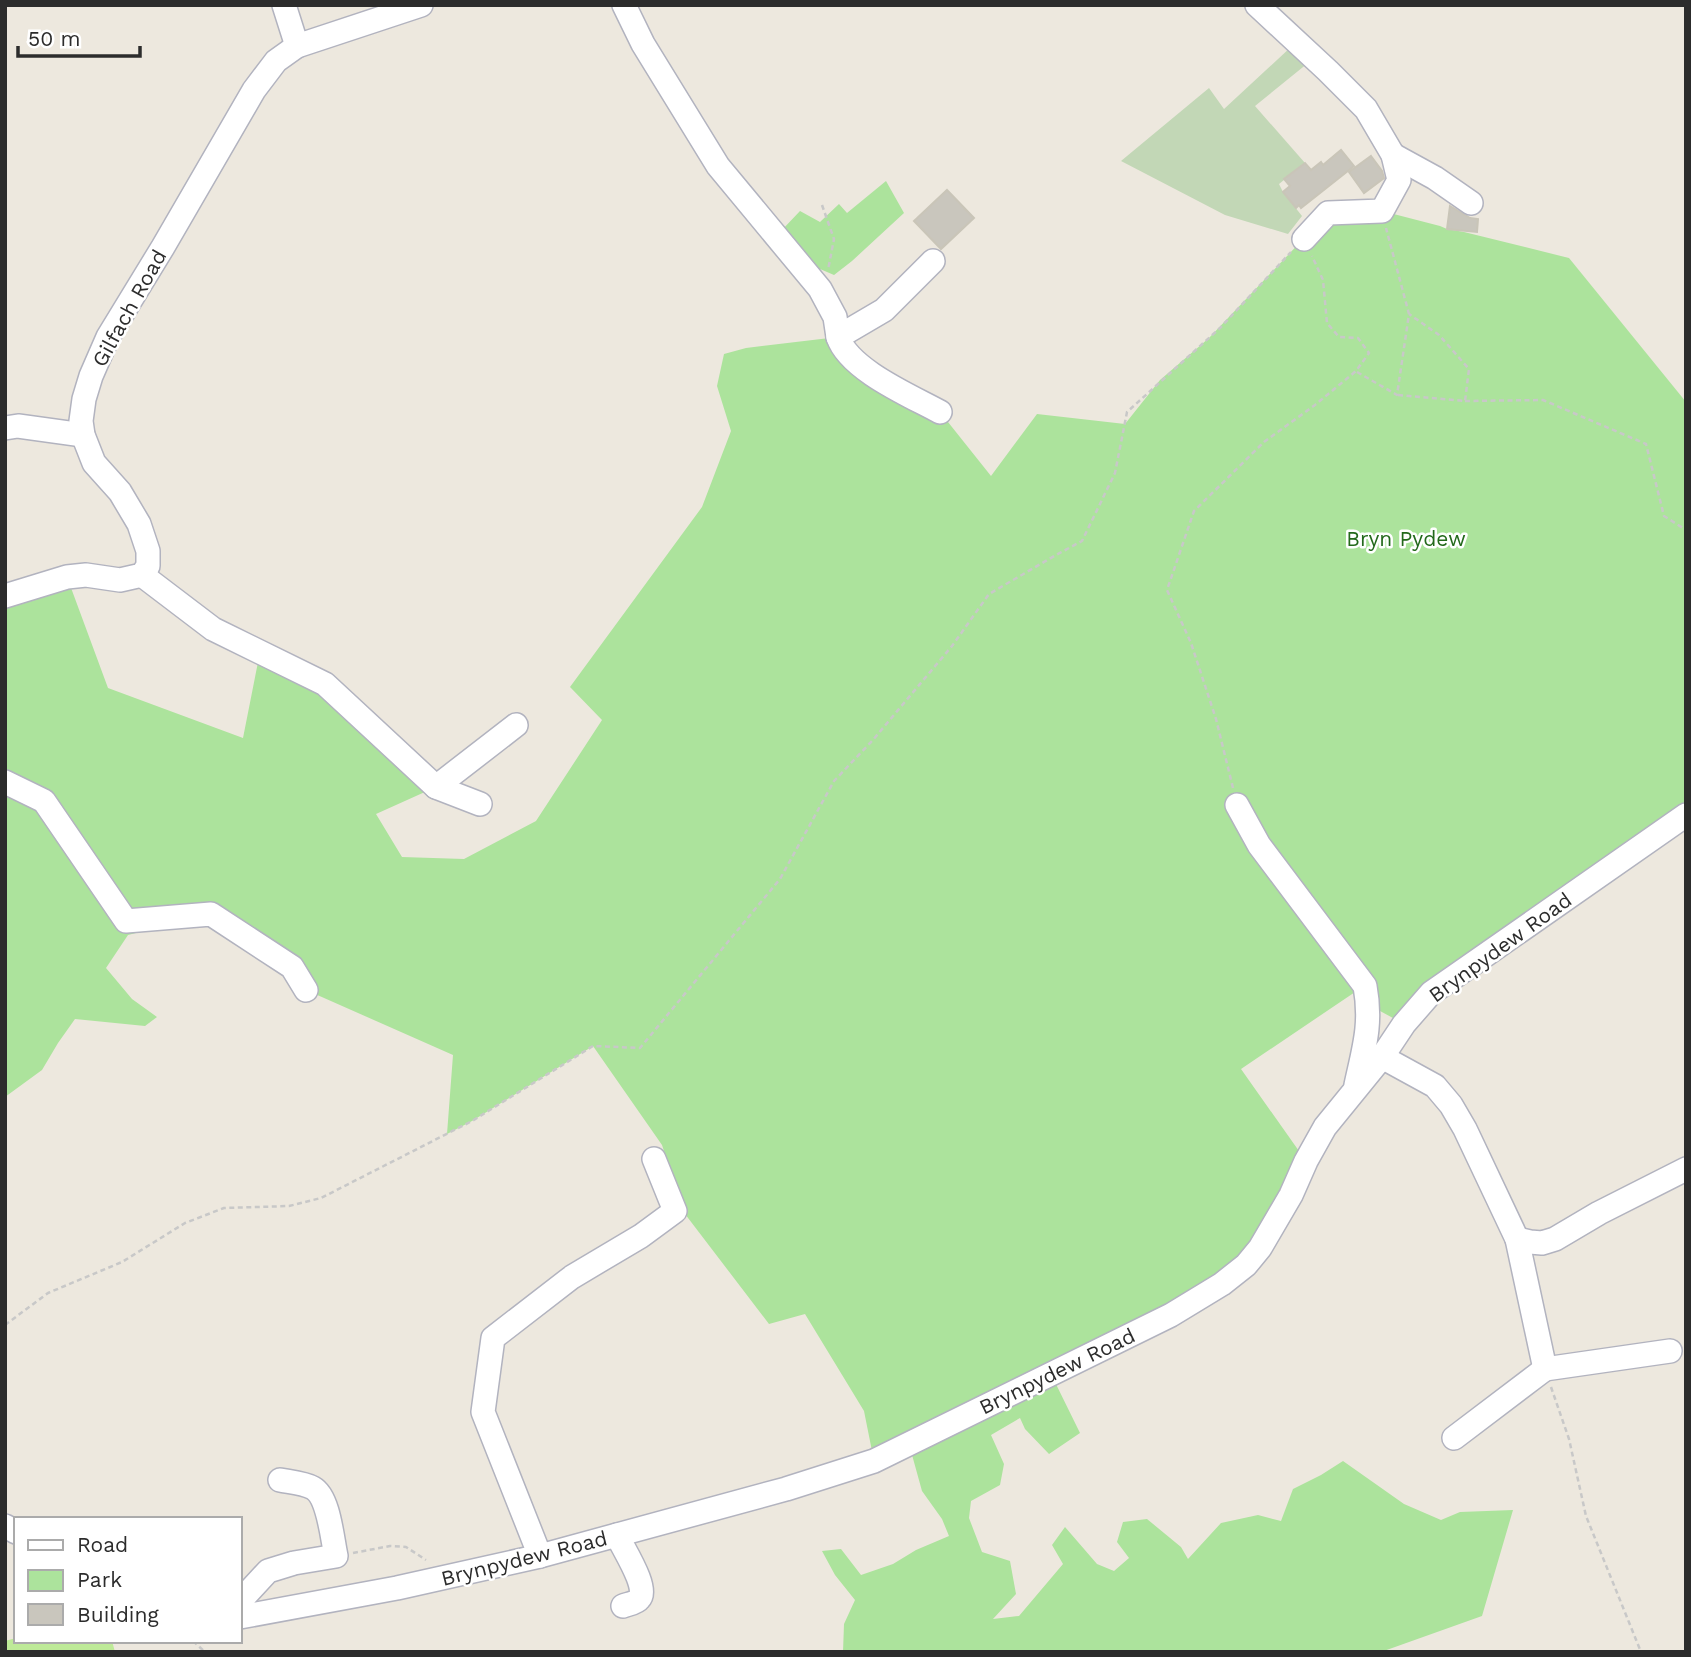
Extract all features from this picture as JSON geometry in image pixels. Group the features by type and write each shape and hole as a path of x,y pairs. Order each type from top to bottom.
{"street":[{"path":"284,5 297,46 421,5"},
{"path":"624,5 643,44 718,166 820,289 835,317 842,347 849,356 882,382 940,412"},
{"path":"1257,5 1366,109 1393,155 1399,180 1382,211 1328,213 1304,239"},
{"name":"Gilfach Road","path":"142,575 148,566 148,551 138,524 120,492 94,463 83,435 81,421 84,399 108,337 254,90 276,61 297,46"},
{"path":"1393,155 1435,178 1471,204"},
{"path":"838,337 884,310 933,261"},
{"path":"5,428 18,426 83,435"},
{"path":"5,596 67,577 86,575 120,580 142,575 213,629 326,684 436,787 480,804"},
{"path":"436,787 516,725"},
{"path":"5,782 44,801 126,921 211,914 292,967 306,990"},
{"path":"1237,805 1259,845 1365,986 1369,1026 1355,1090"},
{"name":"Brynpydew Road","path":"242,1617 397,1588 540,1556 786,1489 874,1461 1171,1315 1222,1284 1246,1265 1260,1248 1291,1195 1325,1127 1431,993 1686,816"},
{"path":"1382,1057 1435,1086 1451,1105 1465,1129 1517,1238 1545,1369"},
{"path":"540,1556 483,1412 493,1338 572,1277 641,1236 675,1211 654,1158"},
{"path":"1517,1238 1542,1243 1555,1240 1599,1213 1686,1169"},
{"path":"1454,1438 1545,1369 1670,1351"},
{"path":"242,1601 268,1571 294,1563 336,1556 324,1498 310,1486 280,1480"},
{"path":"617,1535 632,1563 642,1594 638,1600 623,1606"}],"path":[{"path":"820,289 830,267 834,239 822,205"},
{"path":"1382,211 1409,314 1397,395"},
{"path":"5,1325 48,1293 122,1262 185,1223 224,1208 289,1206 321,1198 472,1121 593,1046 640,1048 780,879 834,781 872,741 952,646 989,594 1082,541 1115,473 1127,412 1220,328 1304,239 1323,280 1327,323 1339,337 1358,338 1369,353 1356,371 1264,443 1194,511 1167,590 1191,643 1216,719 1237,805"},
{"path":"1409,314 1439,335 1469,369 1465,401"},
{"path":"1356,371 1397,395 1465,401 1543,400 1646,444 1664,516 1686,530"},
{"path":"1545,1369 1569,1439 1586,1516 1641,1652"},
{"path":"336,1556 390,1546 406,1547 426,1560"}],"green space":[{"path":"1292,46 1308,63 1255,106 1305,163 1279,184 1302,216 1288,234 1225,215 1121,161 1209,88 1224,109"},
{"path":"886,181 904,213 834,275 820,269 810,271 782,230 800,211 820,222 839,204 847,213"},
{"name":"Bryn Pydew","path":"1382,211 1569,258 1686,402 1686,816 1404,1024 1369,1005 1364,986 1241,1069 1306,1161 1260,1248 1051,1374 1080,1433 1049,1454 1025,1429 1020,1418 991,1435 1004,1464 1000,1485 971,1501 969,1518 982,1552 1010,1561 1016,1594 993,1619 1019,1616 1063,1564 1052,1545 1065,1527 1097,1564 1114,1571 1129,1558 1117,1542 1123,1522 1147,1519 1181,1547 1188,1559 1221,1523 1258,1515 1281,1521 1293,1489 1343,1461 1404,1504 1441,1520 1460,1512 1513,1510 1482,1616 1381,1652 843,1652 844,1624 855,1600 835,1575 822,1551 841,1549 861,1575 893,1564 916,1550 949,1536 942,1519 922,1491 909,1444 874,1461 864,1411 805,1314 769,1324 685,1214 662,1145 593,1046 447,1134 453,1055 306,990 211,914 128,935 106,968 132,999 157,1017 145,1026 75,1019 42,1070 5,1097 5,596 67,577 108,688 243,738 260,652 325,684 436,787 376,814 402,857 464,859 536,821 602,720 570,687 702,507 731,431 717,386 724,354 746,348 838,337 940,412 991,476 1037,414 1125,424 1160,380 1209,338 1328,213"},
{"path":"14,1639 14,1643 113,1643 115,1652 5,1652 5,1641"}],"building":[{"path":"1341,150 1354,166 1301,208 1299,205 1296,208 1283,192 1290,186 1284,179 1305,163 1311,170 1321,162 1323,165"},
{"path":"1371,156 1384,178 1364,193 1349,172"},
{"path":"947,190 974,218 941,249 914,221"},
{"path":"1450,206 1470,218 1478,219 1477,232 1447,229"}]}
